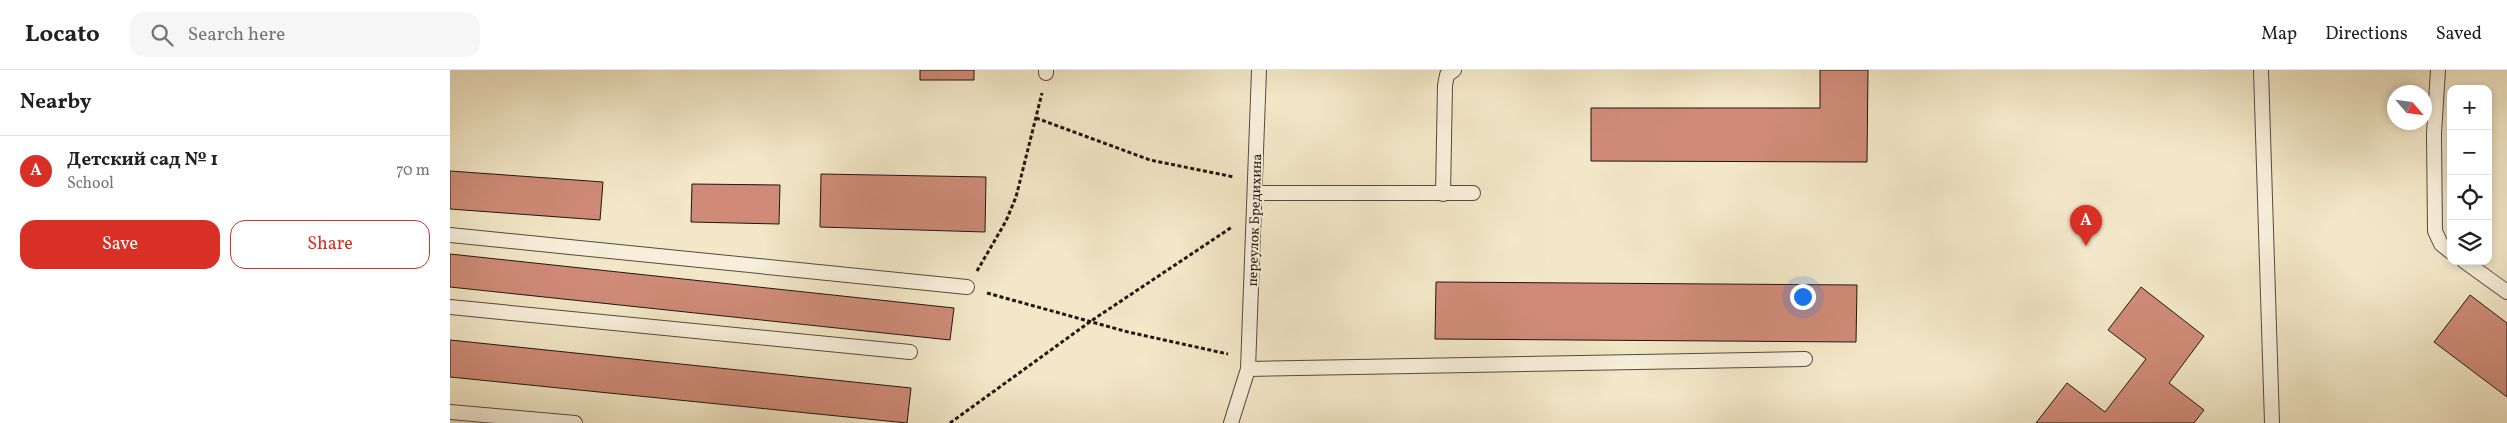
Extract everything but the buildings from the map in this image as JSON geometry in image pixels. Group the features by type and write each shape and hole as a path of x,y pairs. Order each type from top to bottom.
{"lane":[{"name":"переулок Бредихина","path":"1231,423 1248,364 1259,70"},
{"path":"1443,194 1445,85 1448,75 1454,70"},
{"path":"2261,70 2272,423"},
{"path":"2438,70 2434,134 2435,230 2441,244 2447,249"},
{"path":"1255,187 1443,194 1473,193"},
{"path":"450,235 967,288"},
{"path":"2470,265 2507,292"},
{"path":"450,307 910,352"},
{"path":"1248,364 1805,359"},
{"path":"450,412 575,423"}],"path":[{"path":"1046,71 1016,197 993,246 967,288 1248,364"},
{"path":"1036,118 1150,160 1255,187"},
{"path":"950,423 1091,321 1254,212"}],"place":[{"name":"Детский сад № 1","path":"2086,246"}]}
